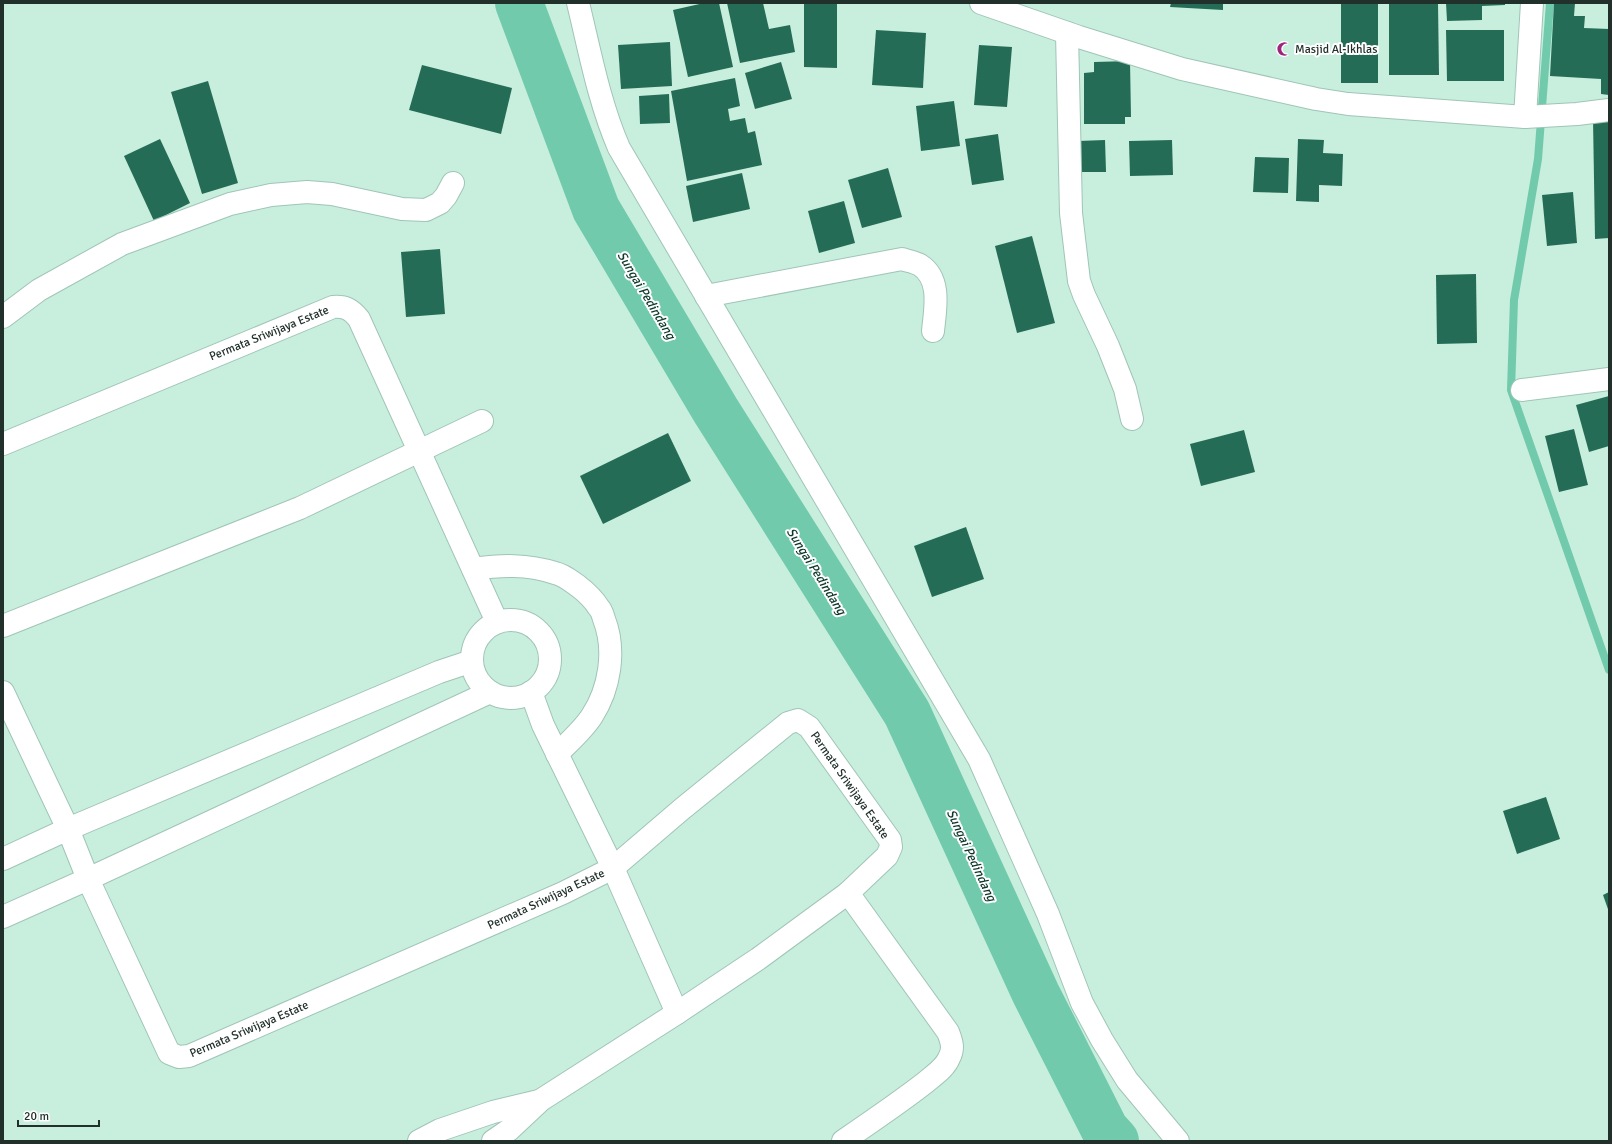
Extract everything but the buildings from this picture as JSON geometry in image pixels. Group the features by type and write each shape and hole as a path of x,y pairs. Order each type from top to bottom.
{"street":[{"path":"578,3 603,101 619,148 979,759 1048,914 1082,1003 1102,1040 1127,1080 1178,1141"},
{"path":"981,3 1029,11 1067,33 1182,69 1316,99 1348,104 1525,117 1577,114 1609,110"},
{"path":"1525,117 1532,3"},
{"path":"1067,33 1071,213 1079,281 1108,346 1125,389 1132,419"},
{"path":"3,317 39,290 122,244 230,204 271,195 307,192 332,194 402,209 426,210 440,202 446,196 453,183"},
{"path":"706,296 902,259 920,264 931,277 936,302 933,331"},
{"name":"Permata Sriwijaya Estate","path":"3,444 333,307 342,306 349,308 359,319 497,622"},
{"path":"1522,390 1609,379"},
{"path":"3,626 300,508 482,421"},
{"path":"473,569 498,565 526,566 556,573 575,583 600,609 609,631 611,653 608,677 602,699 592,716 579,733 557,754"},
{"path":"513,619 529,624 542,634 548,649 549,665 542,681 531,692 521,696 510,697 490,692 480,682 474,672 472,661 473,648 478,637 487,628 497,622 513,619"},
{"path":"3,859 68,829 439,672 472,661"},
{"name":"Permata Sriwijaya Estate","path":"3,692 68,829 88,879 169,1053 174,1056 183,1057 197,1053 555,896 613,868 682,808 788,723 798,720 809,727 890,840 891,847 888,856 848,893 758,960 541,1100 509,1130 493,1141"},
{"path":"3,917 490,692"},
{"path":"531,692 543,725 613,868 677,1013"},
{"path":"844,1141 906,1097 945,1066 953,1048 948,1032 848,893"},
{"name":"Permata Sriwijaya Estate","path":"419,1141 440,1130 493,1112 541,1100"}],"waterway":[{"name":"Sungai Pedindang","path":"519,3 596,209 716,411 907,713 1036,994 1105,1130 1115,1141"},
{"path":"1550,3 1538,159 1514,300 1511,390 1609,670"}],"place":[{"name":"Masjid Al-Ikhlas","path":"1284,49"}]}
